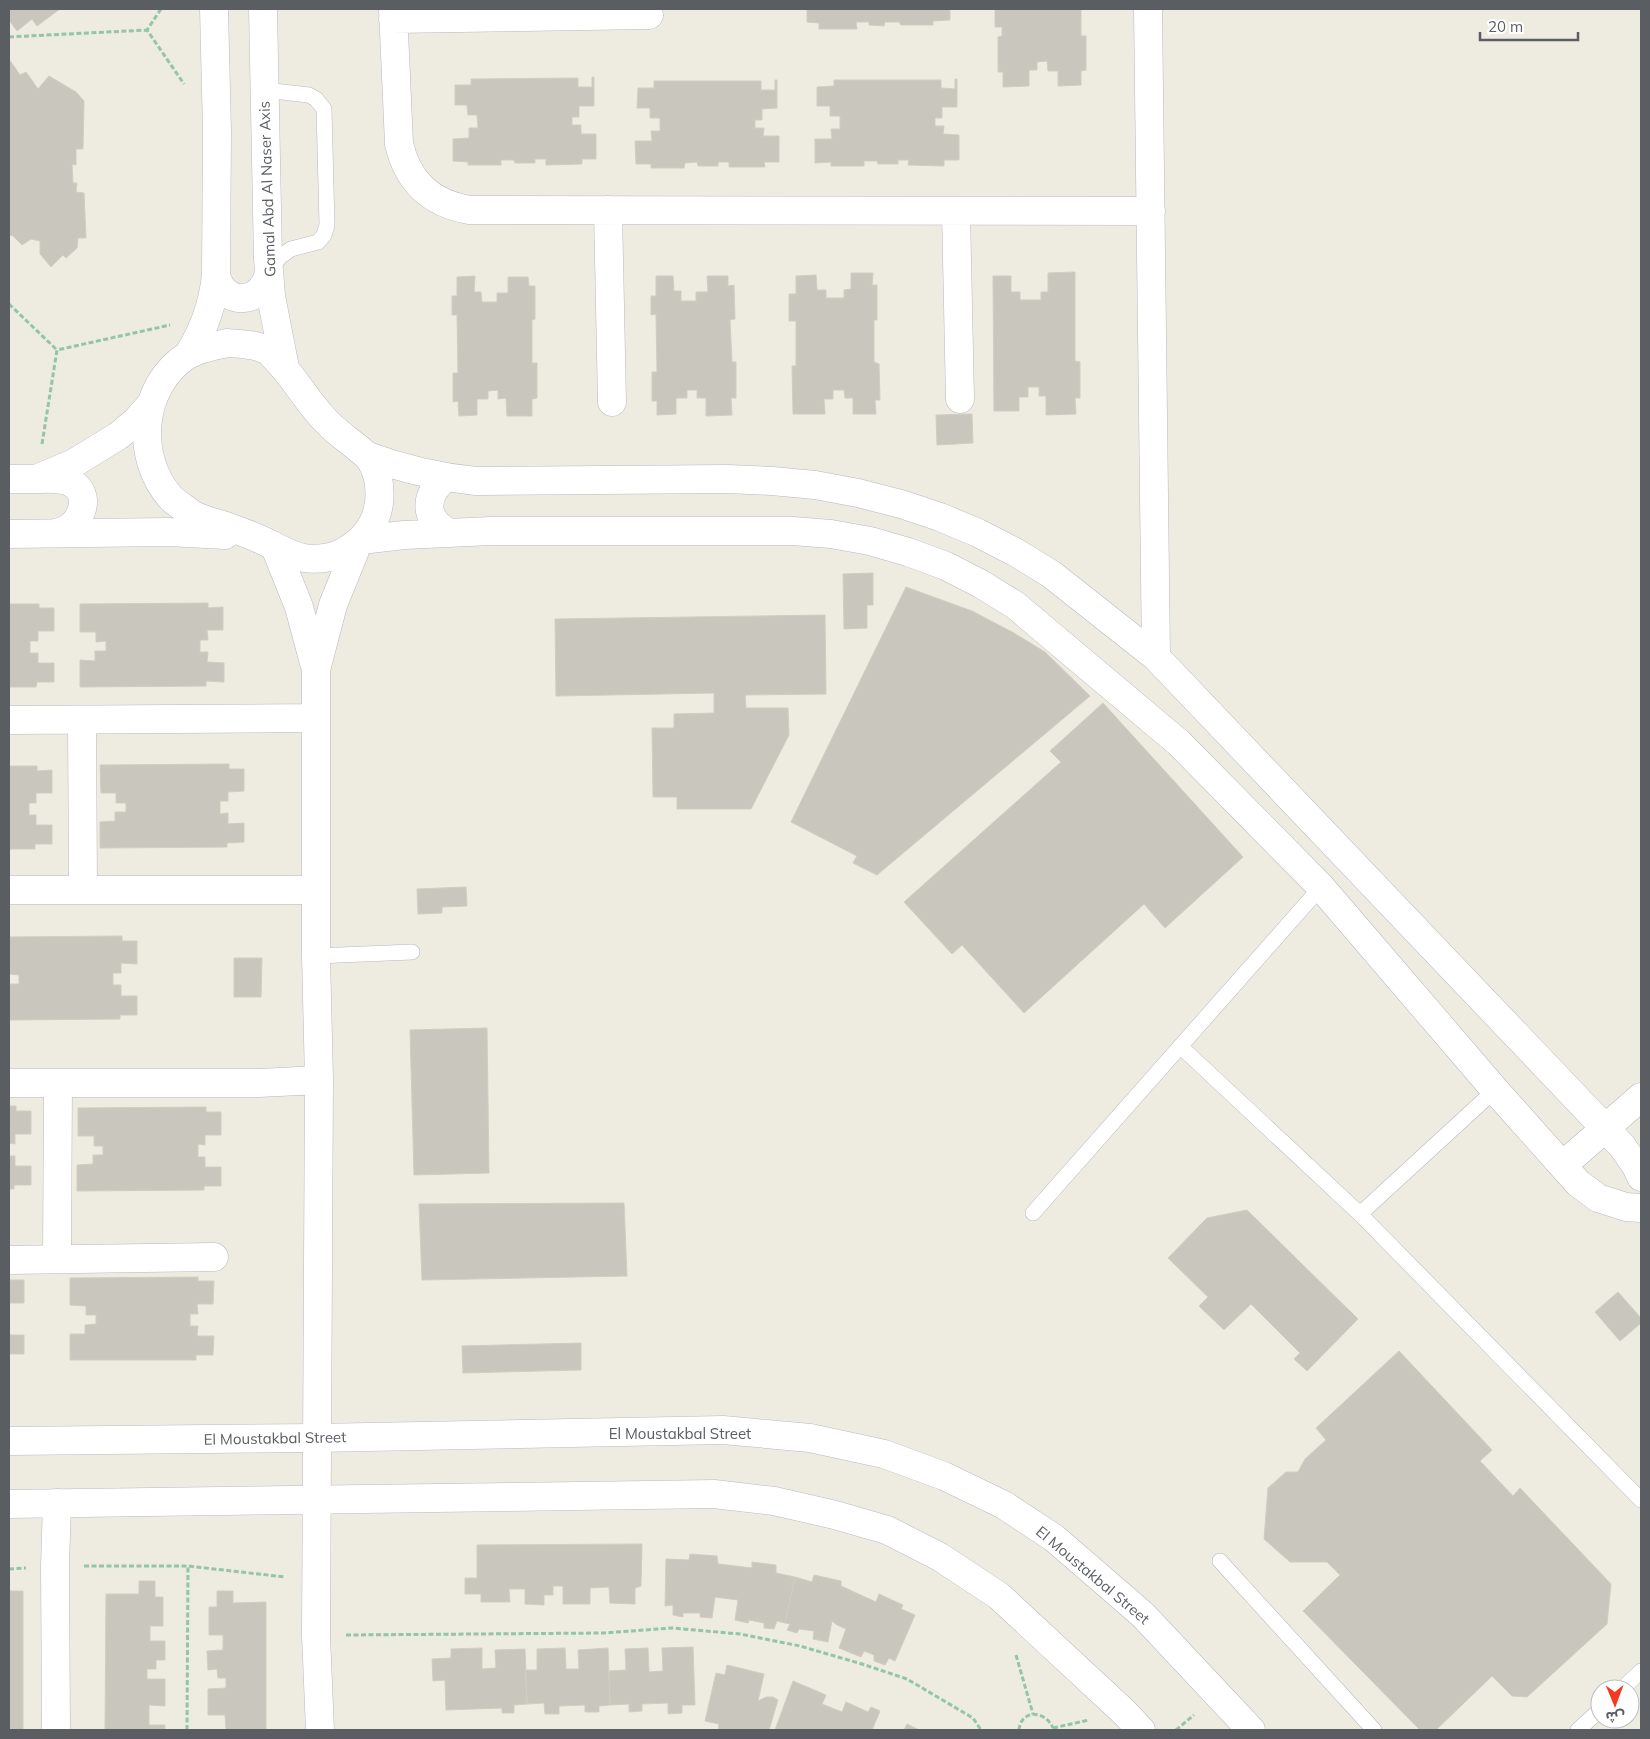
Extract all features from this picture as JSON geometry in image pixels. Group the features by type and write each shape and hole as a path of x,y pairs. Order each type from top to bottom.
{"street":[{"path":"188,355 197,341 208,316 216,275 217,131 214,9"},
{"name":"Gamal Abd Al Naser Axis","path":"263,9 266,222 269,271 276,323 285,368"},
{"path":"1148,9 1156,657"},
{"path":"650,15 393,14 399,144 409,172 429,194 441,202 469,210 1151,212"},
{"path":"608,210 612,402"},
{"path":"956,211 960,399"},
{"path":"216,275 218,284 231,296 249,298 264,288 268,280 269,271"},
{"path":"36,479 74,463 118,436 136,421 150,404 163,379 172,368 188,355 207,347 227,343 248,345 268,351 285,368 325,420 345,439 368,456 416,472 476,481 719,479 815,485 901,504 940,517 978,533 1015,552 1051,574 1156,657 1622,1146 1641,1177"},
{"path":"150,404 146,429 148,454 158,477 172,498 194,515 304,558 324,558 342,553 359,542 448,532 491,530 792,531 831,534 870,541 946,566 981,584 1015,605 1171,737 1321,887 1495,1090 1578,1183 1598,1198 1626,1207 1641,1208"},
{"path":"320,1730 316,1636 318,1581 316,1438 319,1080 316,956 316,670 332,605 359,542 370,528 378,511 380,491 376,473 368,456"},
{"path":"9,479 53,478 75,485 82,494 82,511 76,522 67,529 56,533"},
{"path":"446,478 437,484 431,494 429,504 430,513 434,521 440,528 448,532"},
{"path":"9,534 168,532 267,543"},
{"path":"267,543 299,607 316,670"},
{"path":"9,720 316,718"},
{"path":"82,720 83,890"},
{"path":"9,890 316,890"},
{"path":"9,1083 259,1083 319,1080"},
{"path":"57,1260 58,1083"},
{"path":"1563,1165 1641,1097"},
{"path":"9,1260 214,1257"},
{"name":"El Moustakbal Street","path":"9,1441 316,1438 723,1430 810,1438 884,1454 953,1480 1004,1505 1054,1538 1143,1615 1251,1730"},
{"path":"9,1504 714,1494 774,1501 835,1515 886,1530 940,1557 999,1596 1141,1730"},
{"path":"56,1730 55,1566 57,1503"}],"lane":[{"path":"264,90 309,96 316,99 324,109 327,225 324,235 318,242 291,249 280,256 269,271"},
{"path":"1032,1213 1321,887"},
{"path":"316,956 412,952"},
{"path":"1180,1046 1360,1214 1641,1500"},
{"path":"1360,1214 1495,1090"},
{"path":"1220,1561 1374,1730"},
{"path":"1578,1730 1590,1719"}],"path":[{"path":"147,30 161,9"},
{"path":"9,38 147,30"},
{"path":"147,30 185,85"},
{"path":"9,304 57,350"},
{"path":"57,350 208,316"},
{"path":"36,479 57,350"},
{"path":"9,1569 55,1566 188,1566 318,1581"},
{"path":"187,1730 188,1566"},
{"path":"316,1636 604,1633 672,1628 740,1634 800,1646 907,1679 973,1718 981,1730"},
{"path":"1019,1730 1025,1718 1033,1714 1042,1715 1049,1720 1053,1730"}],"building":[{"path":"9,9 60,9 37,26 32,19 17,31 9,20"},
{"path":"807,9 950,9 950,20 933,21 933,25 901,25 899,22 885,22 884,26 869,25 869,22 856,22 857,29 819,29 819,23 807,22"},
{"path":"995,9 1081,9 1081,36 1086,36 1086,70 1081,71 1081,85 1058,86 1058,71 1048,71 1047,61 1037,62 1037,70 1029,70 1029,86 1003,87 1003,72 998,72 998,37 1002,36 1002,27 995,27"},
{"path":"9,59 20,75 26,72 38,89 49,76 76,92 84,101 83,149 76,149 76,165 72,164 73,183 77,183 76,192 84,193 86,238 78,238 77,248 66,258 63,255 51,267 40,254 40,241 31,239 22,245 13,236 9,235"},
{"path":"592,77 594,77 594,106 579,106 579,117 572,117 572,125 581,125 581,134 596,134 596,159 582,159 582,164 546,165 546,159 535,159 535,163 515,163 514,160 501,160 501,165 468,165 468,162 453,161 453,139 469,138 469,128 478,128 477,115 468,115 467,105 455,105 455,85 471,85 471,79 578,78 578,87 592,87"},
{"path":"955,79 957,79 957,107 942,107 942,118 935,118 935,126 944,126 943,134 959,135 959,160 944,160 944,166 908,165 909,160 898,160 898,164 878,164 877,161 864,161 864,166 831,166 831,162 815,163 815,139 832,139 831,129 840,129 840,116 830,116 830,106 817,106 817,87 834,86 834,80 941,80 941,88 955,89"},
{"path":"775,80 777,80 777,108 762,109 762,120 755,120 755,128 764,128 763,136 779,136 779,162 764,162 765,167 729,167 729,162 718,162 718,166 698,166 697,162 685,163 684,168 651,168 651,164 636,164 635,141 652,141 651,131 660,131 660,118 650,118 650,108 637,108 638,88 654,88 654,81 761,81 761,90 775,90"},
{"path":"1075,272 1075,361 1080,362 1080,398 1075,398 1076,414 1046,415 1046,396 1039,396 1039,387 1028,387 1028,397 1019,397 1019,411 994,411 993,276 1011,276 1011,292 1020,292 1020,300 1041,300 1041,292 1048,292 1048,273"},
{"path":"851,273 873,273 872,285 877,285 877,320 874,320 874,362 879,364 880,400 875,400 876,414 853,414 853,398 845,398 844,390 833,390 833,399 824,399 825,414 793,414 792,366 796,366 796,321 789,321 789,294 796,294 796,276 816,275 817,290 826,290 826,298 844,298 844,290 851,289"},
{"path":"475,276 474,292 481,292 482,302 497,302 497,293 508,293 508,277 528,277 529,286 535,286 535,319 532,320 532,363 537,363 537,398 532,399 532,416 507,416 506,398 498,399 498,390 488,391 488,399 477,399 477,415 459,416 458,401 453,402 453,373 458,373 457,315 452,315 452,296 457,296 457,277"},
{"path":"656,276 673,276 674,291 681,291 681,301 696,301 696,292 708,292 707,276 728,276 728,286 734,285 735,319 730,320 732,362 736,362 736,398 731,398 732,415 706,416 706,398 697,398 697,390 687,390 687,398 676,398 676,414 657,415 657,401 652,401 652,372 657,372 656,314 651,315 651,296 656,296"},
{"path":"972,414 973,443 937,445 936,415"},
{"path":"873,573 873,605 867,605 867,628 844,629 843,574"},
{"path":"906,587 972,611 1014,633 1045,652 1090,696 877,875 853,863 857,856 791,822"},
{"path":"208,603 208,608 223,607 223,630 207,630 208,640 200,640 200,652 208,652 207,662 224,663 224,682 206,681 206,686 80,687 80,660 95,661 95,651 106,651 106,641 96,642 96,632 80,632 80,604"},
{"path":"9,604 39,604 39,608 54,608 54,631 38,631 38,641 30,641 30,653 38,653 38,663 54,663 54,682 37,682 36,687 9,687"},
{"path":"825,615 826,694 745,695 746,708 788,708 789,735 751,809 677,809 677,797 653,797 652,728 674,728 674,714 714,713 714,693 556,696 555,619"},
{"path":"1103,703 1243,857 1165,928 1144,904 1024,1013 962,945 952,954 904,902 1061,762 1050,751"},
{"path":"229,764 229,769 244,769 244,791 228,792 228,801 220,801 220,814 228,813 228,824 244,823 244,842 227,843 227,847 100,848 100,822 115,821 115,812 126,812 126,803 116,803 116,793 101,793 100,765"},
{"path":"9,766 37,766 37,771 52,770 52,793 36,793 36,803 29,803 29,815 36,815 36,825 52,825 52,844 35,844 35,849 9,849"},
{"path":"466,887 467,906 442,907 442,913 418,914 417,889"},
{"path":"122,936 122,941 137,941 137,964 121,963 121,973 113,973 113,985 121,985 121,996 137,996 137,1015 120,1015 120,1019 9,1020 9,984 19,984 19,975 9,974 9,937"},
{"path":"234,958 262,958 261,997 234,997"},
{"path":"487,1028 489,1173 414,1175 410,1030"},
{"path":"9,1106 16,1106 16,1111 31,1111 31,1134 15,1134 15,1144 9,1143"},
{"path":"206,1107 206,1112 221,1112 221,1135 205,1135 205,1145 198,1144 198,1157 205,1157 205,1167 221,1167 221,1186 204,1186 204,1190 77,1191 77,1165 93,1164 93,1155 103,1155 103,1146 94,1146 94,1136 78,1136 78,1108"},
{"path":"9,1156 15,1156 15,1166 31,1166 31,1185 14,1185 14,1189 9,1189"},
{"path":"624,1203 627,1276 422,1280 419,1204"},
{"path":"1247,1210 1358,1319 1307,1371 1294,1359 1300,1353 1251,1304 1224,1330 1199,1306 1208,1297 1168,1258 1207,1218"},
{"path":"198,1277 198,1281 214,1281 213,1304 197,1304 198,1314 190,1314 190,1326 198,1326 197,1336 214,1336 213,1355 196,1355 196,1360 70,1360 70,1334 85,1334 85,1325 96,1324 96,1315 86,1315 86,1306 70,1305 70,1278"},
{"path":"9,1280 24,1280 24,1303 9,1303"},
{"path":"1618,1292 1641,1318 1641,1323 1620,1341 1595,1312"},
{"path":"9,1335 24,1335 24,1354 9,1354"},
{"path":"581,1343 581,1370 463,1373 462,1346"},
{"path":"1399,1351 1492,1450 1480,1461 1513,1496 1520,1488 1611,1584 1607,1624 1527,1697 1512,1696 1492,1676 1436,1730 1420,1730 1303,1611 1340,1575 1327,1562 1290,1562 1264,1539 1268,1488 1286,1472 1298,1472 1305,1459 1326,1440 1316,1428"},
{"path":"642,1544 641,1586 635,1588 635,1604 610,1603 609,1587 590,1588 590,1604 563,1604 563,1586 553,1586 553,1595 544,1595 544,1605 525,1604 525,1589 509,1589 510,1602 481,1602 481,1594 465,1594 465,1578 477,1578 477,1545"},
{"path":"690,1554 717,1556 718,1564 752,1568 752,1562 776,1565 776,1573 795,1577 785,1623 777,1621 774,1629 764,1628 764,1623 749,1620 748,1623 735,1620 738,1600 715,1597 712,1618 700,1617 700,1613 683,1613 683,1617 673,1615 673,1605 665,1606 666,1559 689,1560"},
{"path":"814,1575 841,1581 841,1586 876,1602 879,1594 903,1605 901,1609 915,1615 895,1661 889,1658 885,1665 874,1661 874,1655 864,1651 861,1657 839,1648 846,1629 832,1621 828,1642 813,1639 814,1631 799,1629 797,1633 787,1630 790,1624 785,1623 795,1577 812,1582"},
{"path":"139,1581 155,1581 155,1597 163,1597 163,1626 150,1626 150,1641 165,1641 165,1660 156,1660 156,1669 147,1669 147,1679 165,1679 165,1706 149,1705 149,1725 165,1725 165,1730 105,1730 106,1594 139,1594"},
{"path":"9,1591 23,1591 23,1730 9,1730"},
{"path":"217,1591 233,1591 233,1603 266,1602 266,1730 226,1730 225,1715 208,1715 208,1689 226,1688 226,1678 218,1678 217,1669 208,1670 207,1651 223,1650 223,1635 209,1635 209,1607 217,1607"},
{"path":"693,1647 695,1705 682,1705 682,1713 668,1714 668,1703 642,1704 642,1711 629,1712 629,1704 610,1705 609,1671 626,1670 625,1649 648,1648 649,1672 663,1671 662,1648"},
{"path":"482,1648 482,1669 496,1668 495,1650 525,1649 527,1704 514,1705 514,1713 502,1713 502,1708 446,1710 445,1680 433,1681 432,1659 451,1658 451,1649"},
{"path":"565,1648 566,1669 579,1669 578,1650 608,1648 610,1705 599,1706 599,1712 585,1712 585,1705 559,1706 559,1714 545,1714 544,1703 527,1704 525,1670 537,1670 537,1649"},
{"path":"727,1665 764,1674 758,1701 766,1697 773,1697 778,1700 769,1730 718,1730 719,1724 705,1721 716,1673 725,1675"},
{"path":"793,1681 826,1695 822,1704 842,1712 846,1702 868,1712 871,1707 880,1711 872,1730 775,1730"},
{"path":"907,1724 919,1730 904,1730"}]}
